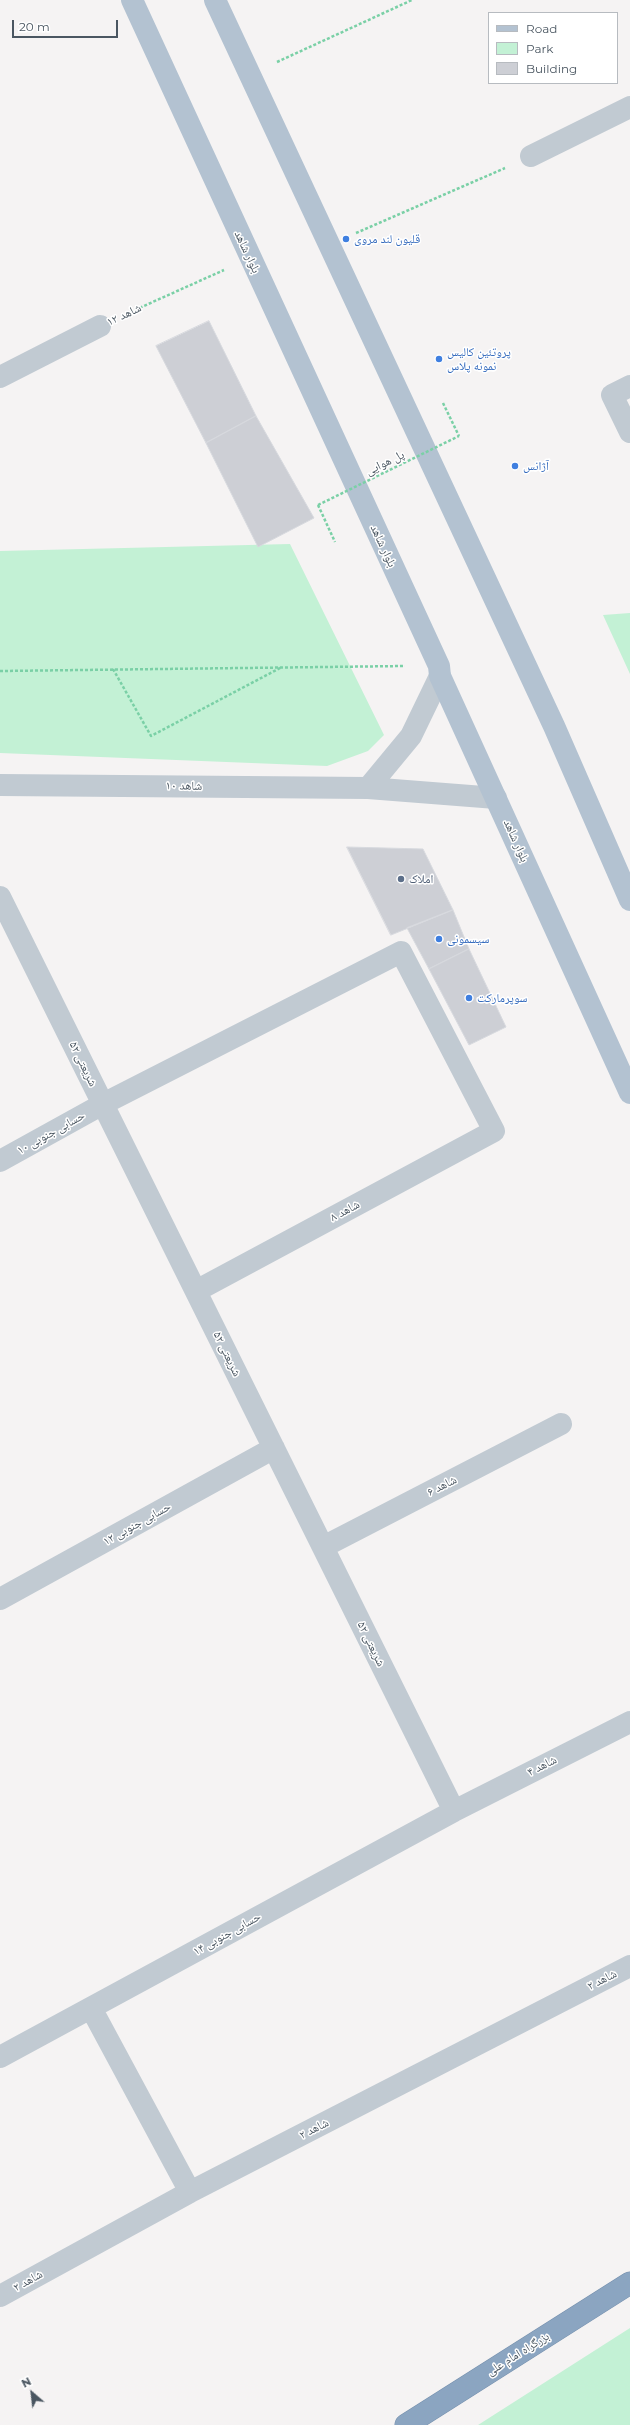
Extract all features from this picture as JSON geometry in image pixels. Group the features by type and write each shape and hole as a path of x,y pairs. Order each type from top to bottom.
{"highway":[{"name":"بزرگراه امام علی","path":"406,2425 630,2284"}],"main road":[{"name":"بلوار شاهد","path":"132,0 630,1093"},
{"path":"215,0 554,726 630,900"}],"street":[{"path":"531,156 630,107"},
{"name":"شاهد ۱۲","path":"0,377 100,326"},
{"path":"630,386 612,396 630,432"},
{"path":"368,788 411,736 439,671"},
{"name":"شاهد ۱۰","path":"0,784 368,788 496,798"},
{"name":"شریعتی ۵۲","path":"0,897 454,1811"},
{"name":"شاهد ۸","path":"103,1104 401,952 494,1131 196,1291"},
{"name":"حسابی جنوبی ۱۰","path":"0,1161 103,1104"},
{"name":"شاهد ۶","path":"323,1547 561,1424"},
{"name":"حسابی جنوبی ۱۲","path":"0,1599 274,1448"},
{"name":"شاهد ۴","path":"454,1811 630,1722"},
{"name":"حسابی جنوبی ۱۴","path":"0,2057 454,1811"},
{"name":"شاهد ۲","path":"0,2296 190,2192 630,1966"},
{"path":"91,2008 190,2192"}],"path":[{"path":"249,75 412,0"},
{"path":"330,244 531,156"},
{"name":"شاهد ۱۲","path":"100,326 250,258"},
{"name":"پل هوایی","path":"335,542 318,505 459,436 443,403"},
{"path":"113,669 151,736 283,667"},
{"path":"0,671 283,667 439,671"}],"green space":[{"path":"290,544 384,735 368,751 327,766 0,753 0,551"},
{"path":"630,613 630,674 603,615"},
{"path":"630,2328 630,2425 478,2425"}],"building":[{"path":"209,321 256,416 206,443 156,346"},
{"path":"256,416 314,518 258,547 206,443"},
{"name":"املاک","path":"347,847 423,849 453,910 391,935"},
{"name":"سیسمونی","path":"453,910 469,949 429,969 407,928"},
{"name":"سوپرمارکت","path":"469,949 506,1027 469,1045 429,969"}],"place":[{"name":"قلیون لند مروی","path":"346,239"},
{"name":"پروتئین کالیس نمونه پلاس","path":"439,359"},
{"name":"آژانس","path":"515,466"},
{"name":"املاک","path":"401,879"},
{"name":"سیسمونی","path":"439,939"},
{"name":"سوپرمارکت","path":"469,998"}]}
